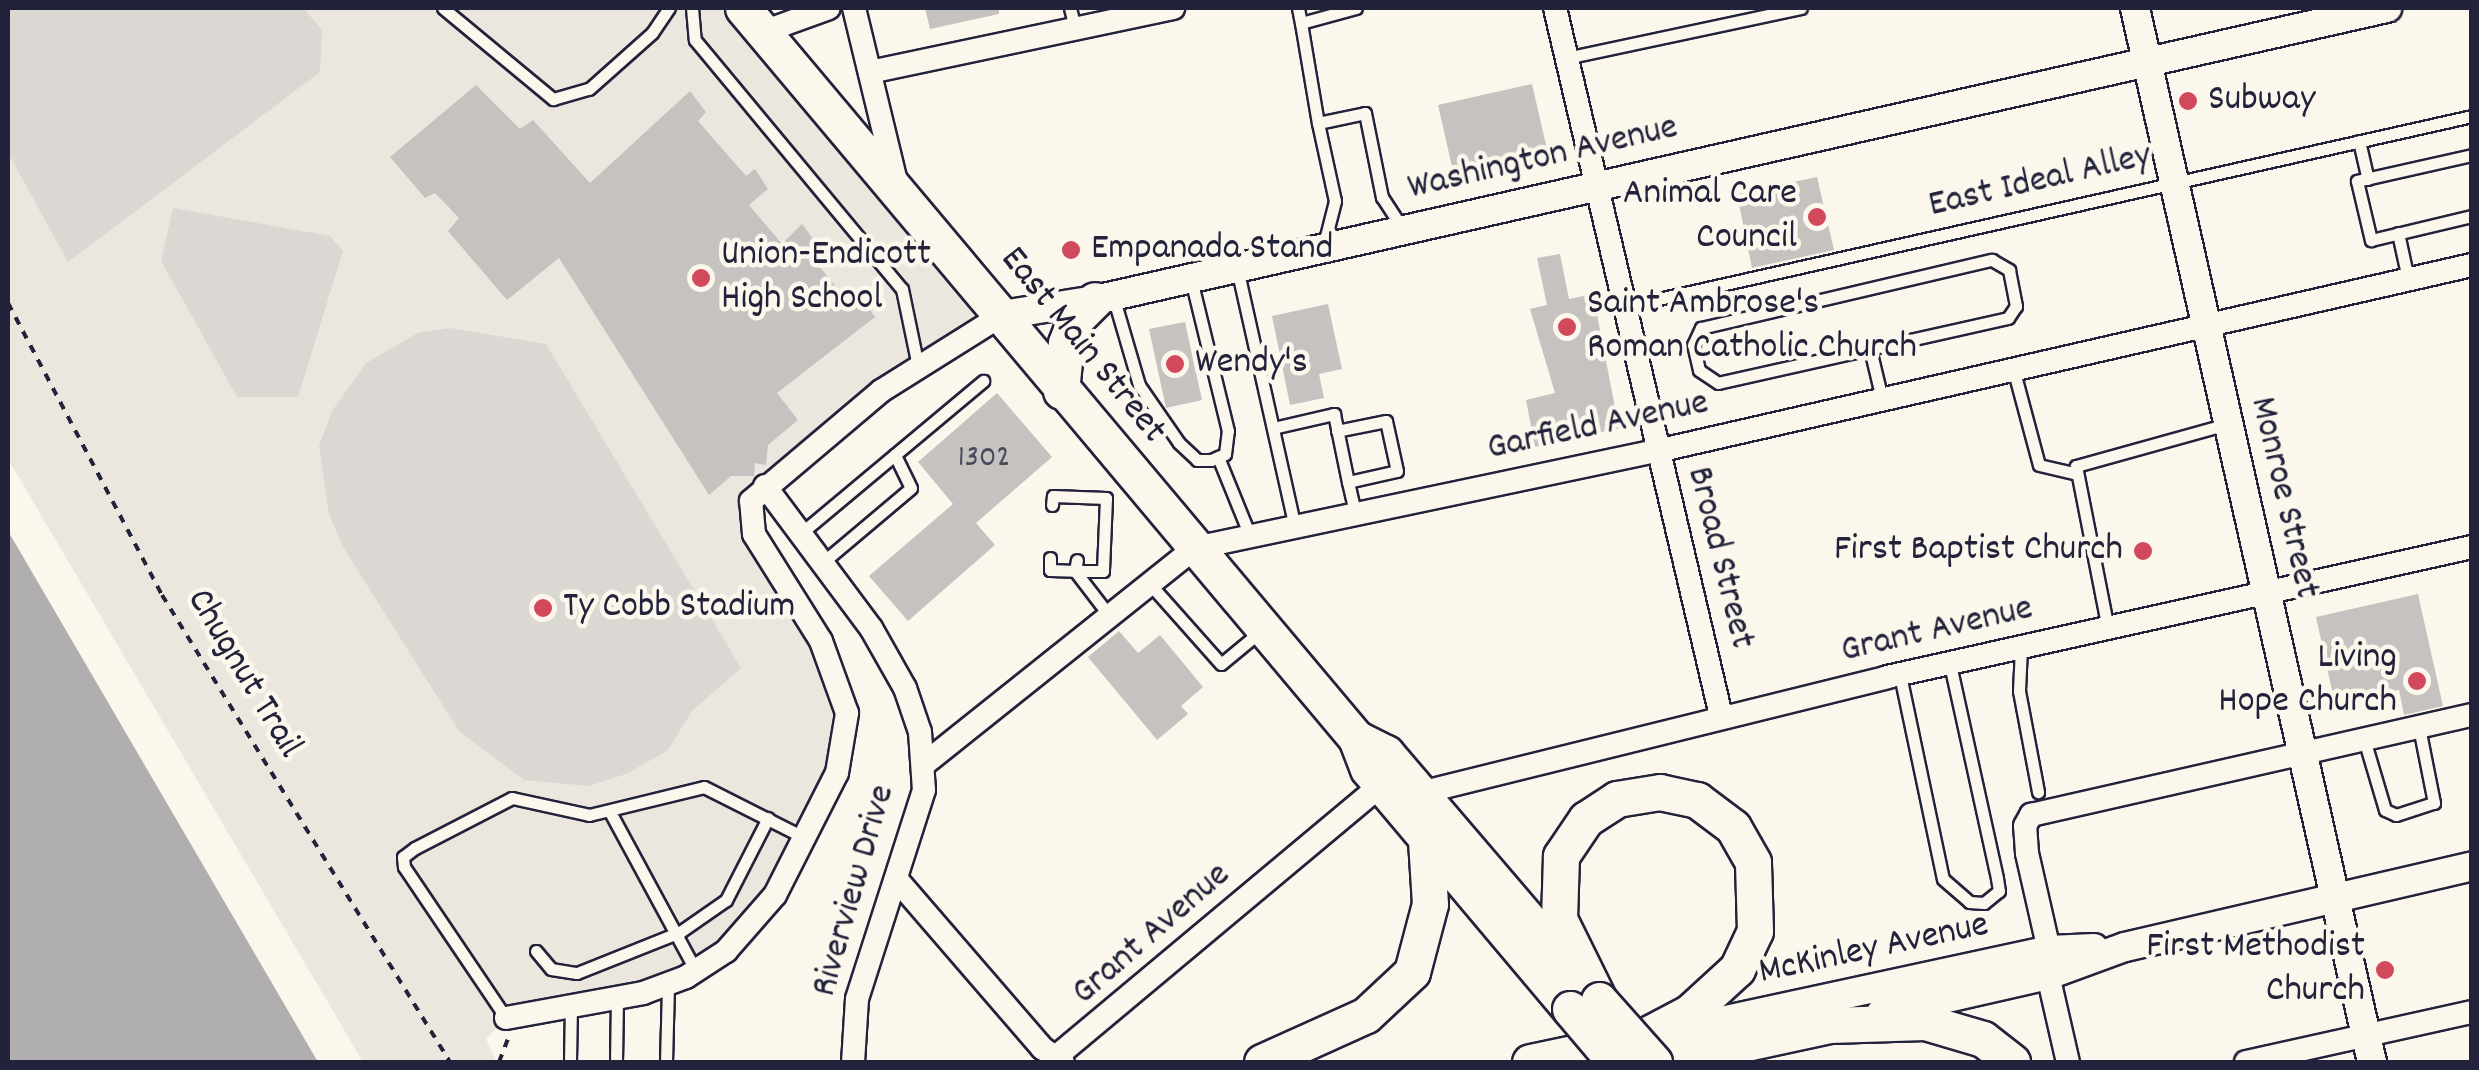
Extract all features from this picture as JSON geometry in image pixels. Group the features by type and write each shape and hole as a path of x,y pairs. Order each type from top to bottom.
{"main road":[{"name":"East Main Street","path":"753,20 1002,315 1061,392 1118,486 1195,548 1356,738 1380,785 1426,839 1584,1005 1642,1057"},
{"path":"1061,392 1066,343 1074,320 1104,298"},
{"name":"East Main Street","path":"1356,738 1386,753 1584,1005"},
{"path":"1584,1005 1558,919 1561,856 1586,819 1617,799 1660,792 1697,800 1718,812 1747,845 1758,890 1755,931 1724,986 1642,1057"},
{"path":"1262,1062 1366,1015 1412,972 1430,904 1426,839"},
{"path":"1530,1062 1642,1057 1830,1025 1952,1026 2012,1062"}],"street":[{"path":"753,20 829,8"},
{"path":"854,8 898,190"},
{"path":"870,72 1072,18 1174,8"},
{"name":"Broad Street","path":"1555,8 1721,716"},
{"name":"Monroe Street","path":"2135,8 2369,1049"},
{"name":"Washington Avenue","path":"764,486 918,366 1002,315 1104,298 2387,8"},
{"name":"Garfield Avenue","path":"923,764 1195,548 1658,451 2472,265"},
{"path":"506,1018 616,1000 668,984 726,951 775,896 838,773 848,712 821,641 754,534 748,511 764,486"},
{"name":"Riverview Drive","path":"764,486 822,563 904,688 923,764 914,836 857,999 853,1062"},
{"name":"Grant Avenue","path":"1420,793 1721,716 2472,548"},
{"path":"2068,1062 2027,853 2024,826 2031,815 2472,715"},
{"name":"Grant Avenue","path":"1060,1059 1380,785"},
{"name":"McKinley Avenue","path":"1642,1057 2472,866"},
{"path":"898,881 1042,1048 1060,1059"},
{"name":"McKinley Avenue","path":"1830,1025 2048,962"},
{"path":"2246,1062 2369,1049 2472,1012"}],"lane":[{"path":"442,8 553,100 589,90 652,33 669,8"},
{"path":"692,8 695,40 902,288 918,366"},
{"path":"1298,8 1335,201 1324,248"},
{"path":"1301,23 1356,8"},
{"path":"1566,58 1801,8"},
{"path":"1318,123 1365,113 1382,197 1403,230"},
{"name":"East Ideal Alley","path":"1623,307 2472,116"},
{"path":"2359,141 2368,178"},
{"path":"2472,155 2356,181 2371,240 2472,216"},
{"path":"2398,234 2408,279"},
{"path":"1992,260 2009,270 2016,306 2008,318 1870,349 1718,384 1702,376 1693,345 1701,328 1992,260"},
{"path":"1237,268 1296,529"},
{"path":"1104,298 1140,384 1197,460 1218,457 1225,454 1228,431 1191,278"},
{"path":"1870,349 1882,399"},
{"path":"2013,368 2039,465 2075,473"},
{"path":"800,534 982,381"},
{"path":"1273,428 1334,414 1356,516"},
{"path":"1338,430 1386,420 1397,472 1348,482"},
{"path":"2108,629 2075,473 2081,462 2227,424"},
{"path":"822,563 911,488 895,455"},
{"path":"1218,457 1251,539"},
{"path":"1052,505 1052,496 1079,502 1118,486"},
{"path":"1050,558 1050,570 1076,565 1103,571 1118,486"},
{"path":"1076,565 1108,614"},
{"path":"1150,583 1221,664 1264,629"},
{"path":"2021,648 2019,692 2038,792"},
{"path":"1900,675 1943,879 1969,902 1984,904 1999,890 1950,664"},
{"path":"2364,739 2386,810 2396,815 2434,803 2419,726"},
{"path":"506,1018 403,857 488,805 512,798 589,815 704,787 806,838"},
{"path":"610,812 696,971"},
{"path":"536,951 551,969 577,974 674,936 726,900 768,818"},
{"path":"666,1062 668,984"},
{"path":"616,1000 616,1062"},
{"path":"570,1062 571,1007"}],"path":[{"name":"Chugnut Trail","path":"8,303 162,595 450,1062"}],"shaded area":[{"path":"8,8 743,8 1002,315 962,335 748,511 821,641 846,741 775,895 686,977 506,1018 486,1039 496,1062 363,1062 8,459"},
{"path":"8,8 303,8 322,30 320,72 68,262 8,153"},
{"path":"173,208 330,236 343,251 298,397 237,397 161,261"},
{"name":"Ty Cobb Stadium","path":"450,328 546,344 741,668 692,711 667,751 626,774 589,786 524,780 459,731 343,547 329,514 319,446 332,411 366,363 418,333"},
{"path":"8,531 318,1062 8,1062"}],"building":[{"path":"925,8 999,8 999,14 930,29"},
{"path":"1532,84 1549,158 1455,180 1438,105"},
{"name":"Union-Endicott High School","path":"476,85 520,129 533,120 590,183 690,91 706,112 698,121 746,176 755,169 768,189 749,205 782,244 802,224 816,243 807,251 853,308 862,298 875,317 777,393 798,420 768,445 766,465 755,463 754,476 731,476 709,495 559,258 507,300 448,231 459,218 435,193 425,198 390,157"},
{"path":"1817,177 1834,250 1752,268 1737,194"},
{"path":"1560,254 1569,299 1593,294 1619,428 1535,447 1526,400 1555,393 1530,309 1547,305 1537,258"},
{"path":"1328,304 1342,369 1319,374 1324,398 1290,405 1272,316"},
{"name":"Wendy's","path":"1185,322 1202,400 1166,408 1149,329"},
{"path":"997,393 1052,457 976,523 995,545 908,621 869,576 953,504 918,462"},
{"path":"2418,594 2443,706 2404,715 2399,690 2335,704 2316,617"},
{"path":"1119,631 1138,653 1160,635 1203,687 1181,706 1188,714 1157,740 1088,657"}],"place":[{"name":"Subway","path":"2188,101"},
{"name":"Animal Care Council","path":"1817,217"},
{"name":"Empanada Stand","path":"1071,250"},
{"name":"Union-Endicott High School","path":"701,278"},
{"name":"Saint Ambrose's Roman Catholic Church","path":"1567,327"},
{"name":"Wendy's","path":"1175,364"},
{"name":"First Baptist Church","path":"2143,551"},
{"name":"Ty Cobb Stadium","path":"543,608"},
{"name":"Living Hope Church","path":"2417,681"},
{"name":"First Methodist Church","path":"2385,970"}]}
